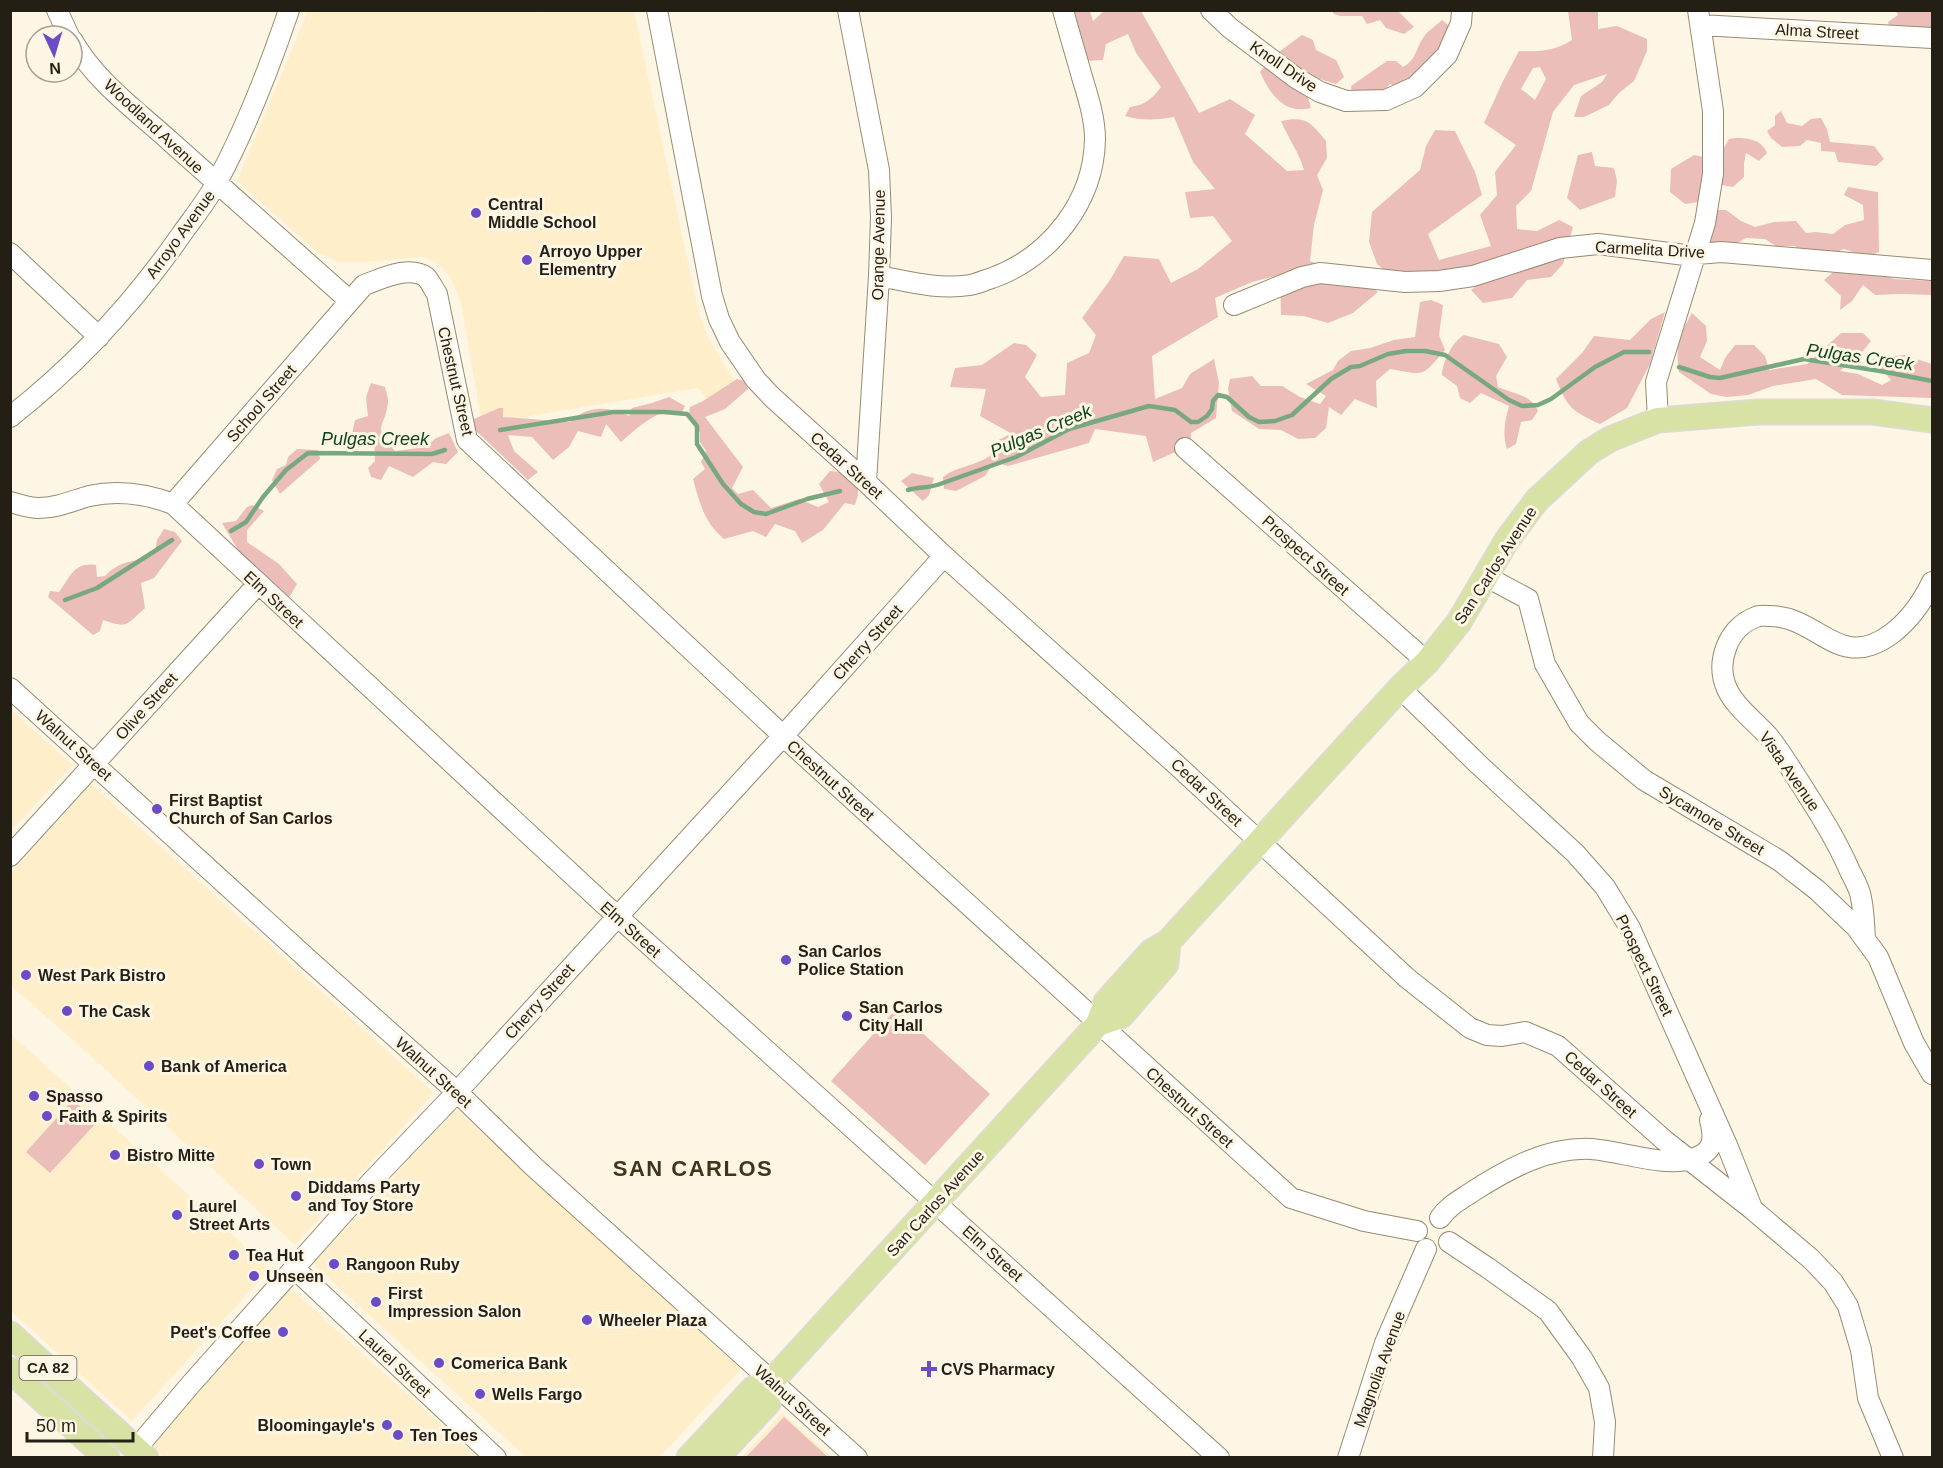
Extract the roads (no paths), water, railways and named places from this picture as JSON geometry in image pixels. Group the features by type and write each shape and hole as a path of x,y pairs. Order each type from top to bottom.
{"main road":[{"name":"San Carlos Avenue","path":"689,1458 753,1389 772,1381 1098,1024 1106,1002 1151,952 1168,942 1426,662 1459,622 1508,540 1537,500 1589,452 1610,439 1658,420 1758,412 1873,412 1932,420"},
{"name":"CA 82","path":"10,1334 136,1455"},
{"name":"CA 82","path":"10,1370 107,1458"},
{"name":"San Carlos Avenue","path":"716,1458 768,1403 772,1381"}],"street":[{"path":"57,10 63,24"},
{"name":"Arroyo Avenue","path":"10,417 64,373 99,337 160,265 216,184 256,99 289,10"},
{"name":"Cedar Street","path":"657,10 707,274 719,319 730,342 756,380 944,556 1407,978 1470,1028 1487,1035 1502,1036 1525,1032 1558,1046 1664,1140 1811,1259 1833,1282 1848,1306 1861,1350 1868,1398 1893,1458"},
{"name":"Orange Avenue","path":"848,10 879,170 879,276 866,482"},
{"path":"879,276 938,287 972,285 1019,265 1050,243 1070,218 1089,178 1095,140 1093,115 1063,10"},
{"name":"Knoll Drive","path":"1211,10 1230,28 1296,78 1320,92 1346,101 1386,100 1415,87 1447,56 1461,23 1462,10"},
{"path":"1658,420 1656,382 1705,223 1713,174 1713,111 1699,18"},
{"name":"Alma Street","path":"1699,18 1932,38"},
{"name":"Woodland Avenue","path":"84,58 111,88 216,184 350,301"},
{"name":"Carmelita Drive","path":"1233,305 1302,277 1320,273 1405,282 1439,281 1473,276 1560,249 1598,244 1685,255 1721,252 1932,270"},
{"path":"10,253 99,337"},
{"name":"Chestnut Street","path":"350,301 364,285 393,274 410,272 426,278 437,294 467,440 783,736 1291,1198 1364,1221 1418,1231"},
{"name":"School Street","path":"173,504 350,301"},
{"name":"Prospect Street","path":"1185,448 1426,662"},
{"name":"Elm Street","path":"10,502 38,508 62,506 91,496 133,493 153,496 173,504 617,916 1219,1458"},
{"name":"Cherry Street","path":"136,1455 191,1384 372,1181 457,1092 783,736 944,556"},
{"name":"Sycamore Street","path":"1486,577 1528,599 1545,664 1580,723 1597,741 1644,780 1780,861 1817,890 1856,927 1878,957 1914,1043 1932,1074"},
{"name":"Vista Avenue","path":"1865,939 1861,896 1840,849 1785,760 1768,736 1738,705 1727,688 1723,667 1725,646 1739,627 1757,616 1776,616 1799,622 1842,647 1861,648 1880,642 1901,627 1924,601 1932,582"},
{"name":"Olive Street","path":"10,856 258,584"},
{"name":"Walnut Street","path":"10,688 457,1092 533,1166 857,1458"},
{"name":"Prospect Street","path":"1400,688 1479,765 1575,853 1605,887 1630,928 1727,1145 1752,1209"},
{"path":"1440,1218 1446,1209 1503,1173 1556,1152 1592,1149 1676,1161 1701,1156 1711,1146 1714,1134 1704,1097"},
{"path":"1434,1217 1440,1218 1450,1231 1449,1242 1443,1248 1435,1251 1426,1249 1419,1241 1418,1231 1423,1221 1434,1217"},
{"path":"1449,1242 1548,1311 1582,1358 1599,1388 1605,1422 1603,1458"},
{"name":"Magnolia Avenue","path":"1348,1458 1385,1343 1426,1249"},
{"name":"Laurel Street","path":"294,1268 496,1458"}],"waterway":[{"name":"Pulgas Creek","path":"908,490 940,484 1016,457 1069,429 1149,406 1175,410 1191,422 1198,422 1207,416 1218,395 1227,397 1249,417 1259,422 1275,421 1292,415 1331,379 1351,367 1360,366 1388,354 1425,351 1445,355 1509,400 1522,406 1538,405 1551,399 1595,367 1624,352 1649,352"},
{"name":"Pulgas Creek","path":"1679,367 1720,378 1804,359 1932,381"},
{"name":"Pulgas Creek","path":"500,430 613,412 687,414 697,426 697,444 723,484 741,504 754,512 766,514 807,499 840,491"},
{"name":"Pulgas Creek","path":"231,531 246,522 286,470 308,453 432,454 445,450"},
{"name":"Pulgas Creek","path":"65,600 97,588 172,540"}],"place":[{"name":"Central Middle School","path":"476,213"},
{"name":"Arroyo Upper Elementry","path":"527,260"},
{"name":"First Baptist Church of San Carlos","path":"157,809"},
{"name":"San Carlos Police Station","path":"786,960"},
{"name":"West Park Bistro","path":"26,975"},
{"name":"The Cask","path":"67,1011"},
{"name":"San Carlos City Hall","path":"847,1016"},
{"name":"Bank of America","path":"149,1066"},
{"name":"Spasso","path":"34,1096"},
{"name":"Faith & Spirits","path":"47,1116"},
{"name":"Bistro Mitte","path":"115,1155"},
{"name":"Town","path":"259,1164"},
{"name":"Diddams Party and Toy Store","path":"296,1196"},
{"name":"Laurel Street Arts","path":"177,1215"},
{"name":"Tea Hut","path":"234,1255"},
{"name":"Rangoon Ruby","path":"334,1264"},
{"name":"Unseen","path":"254,1276"},
{"name":"First Impression Salon","path":"376,1302"},
{"name":"Wheeler Plaza","path":"587,1320"},
{"name":"Peet's Coffee","path":"283,1332"},
{"name":"Comerica Bank","path":"439,1363"},
{"name":"CVS Pharmacy","path":"929,1369"},
{"name":"Wells Fargo","path":"480,1394"},
{"name":"Bloomingayle's","path":"387,1425"},
{"name":"Ten Toes","path":"398,1435"}],"district":[{"name":"SAN CARLOS","path":"693,1168"}]}
